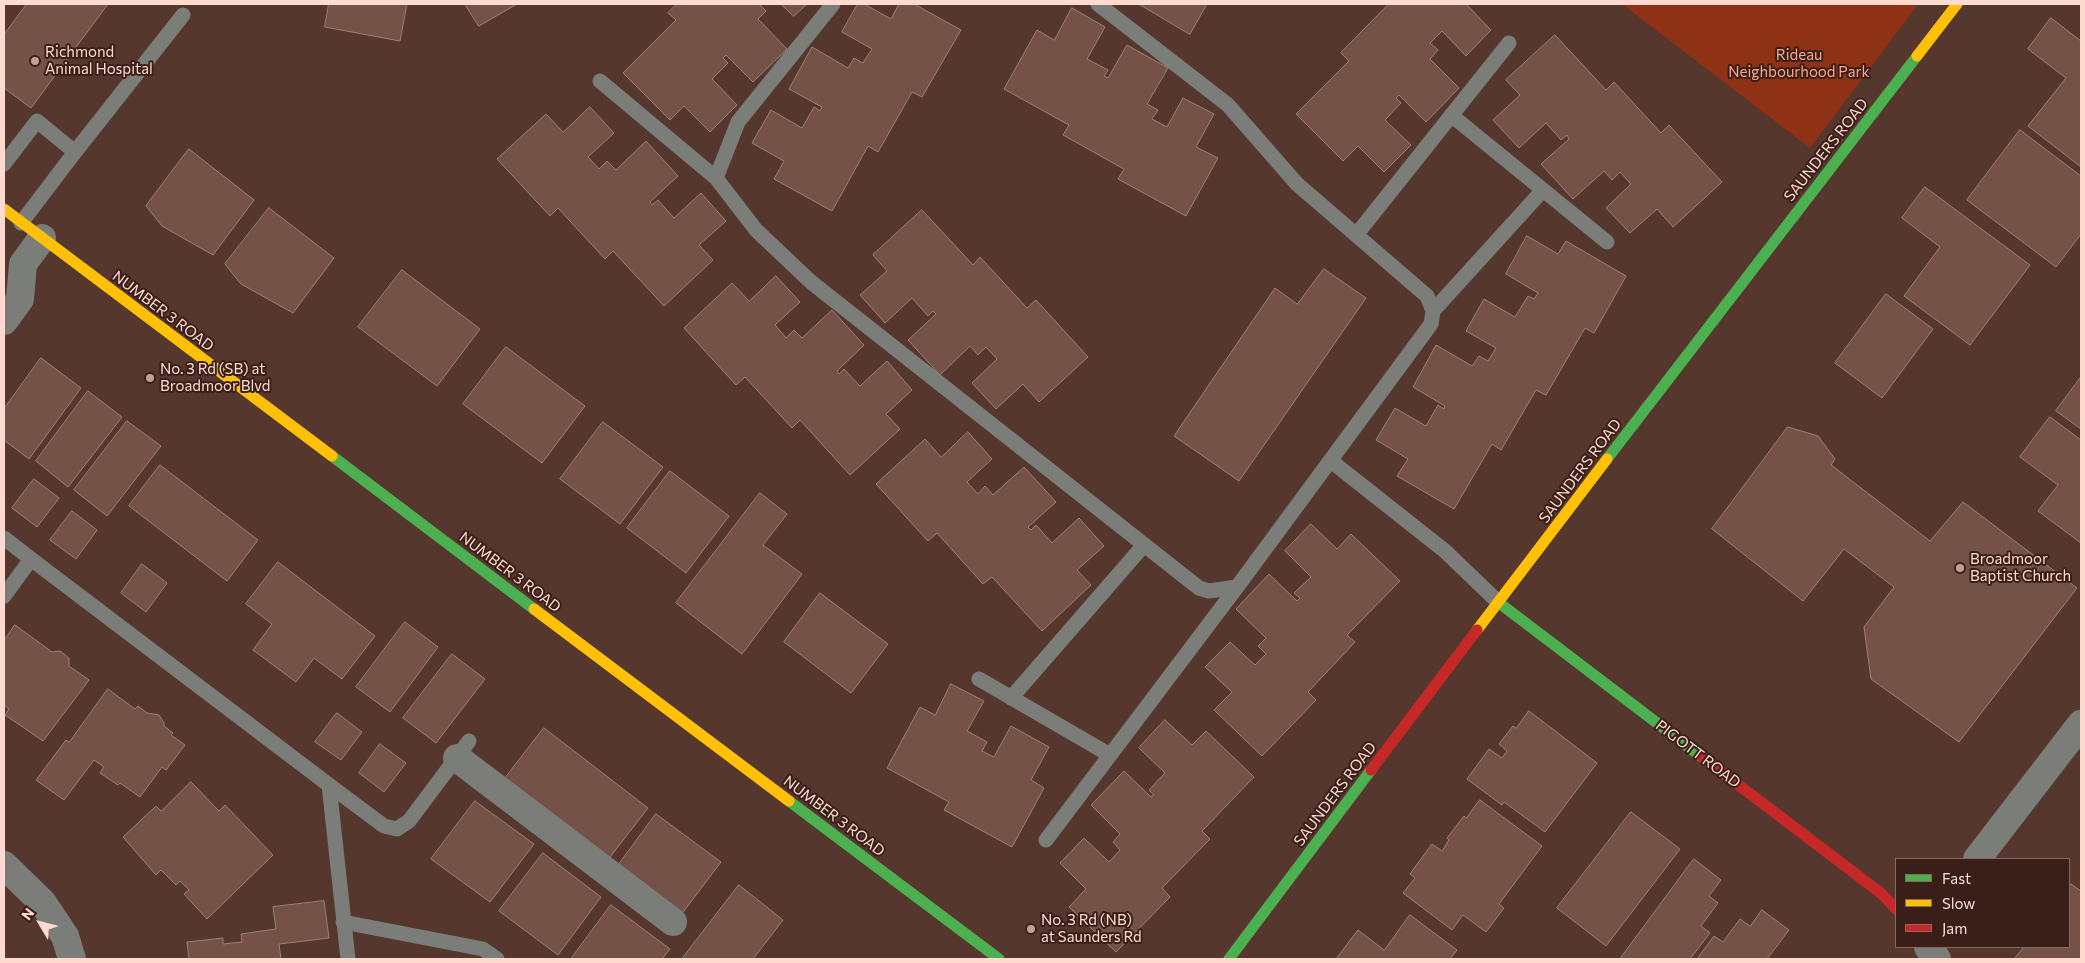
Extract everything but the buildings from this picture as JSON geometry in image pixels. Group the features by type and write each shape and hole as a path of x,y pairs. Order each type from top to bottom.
{"street":[{"name":"SAUNDERS ROAD","path":"1229,959 1498,602 1957,4"},
{"name":"NUMBER 3 ROAD","path":"4,209 999,959"},
{"path":"4,321 20,299 13,266 32,230"},
{"name":"PIGOTT ROAD","path":"1498,602 1882,894 1895,908"},
{"path":"1978,858 2081,724"},
{"path":"463,749 673,922"},
{"path":"4,865 43,903 65,936 72,959"},
{"path":"1929,948 1937,959"}],"lane":[{"path":"716,178 738,122 833,4"},
{"path":"1046,840 1331,461 1431,324 1433,311 1427,296 1297,184 1228,105 1098,4"},
{"path":"32,230 75,152 183,15"},
{"path":"1356,235 1509,43"},
{"path":"600,81 716,178 756,230 811,282 1199,588 1209,591 1237,587"},
{"path":"1451,115 1607,242"},
{"path":"4,164 38,121 75,152"},
{"path":"1433,311 1543,190"},
{"path":"1331,461 1445,552 1498,602"},
{"path":"4,538 384,826 397,829 409,821 463,749"},
{"path":"1011,698 1144,545"},
{"path":"4,596 31,559"},
{"path":"979,679 1110,755"},
{"path":"329,785 348,959"},
{"path":"343,922 483,949 497,959"}],"green space":[{"name":"Rideau Neighbourhood Park","path":"1622,4 1918,4 1810,148"}],"traffic: fast":[{"path":"1607,459 1917,56"},
{"path":"332,456 534,609"},
{"path":"1498,602 1703,758"},
{"path":"1229,959 1371,770"},
{"path":"789,801 999,959"}],"traffic: slow":[{"path":"1917,56 1957,4"},
{"path":"4,209 332,456"},
{"path":"1477,630 1607,459"},
{"path":"534,609 789,801"}],"traffic: jam":[{"path":"1371,770 1477,630"},
{"path":"1703,758 1882,894 1895,908"}],"place":[{"name":"Richmond Animal Hospital","path":"35,61"},
{"name":"No. 3 Rd (SB) at Broadmoor Blvd","path":"150,378"},
{"name":"Broadmoor Baptist Church","path":"1960,568"},
{"name":"No. 3 Rd (NB) at Saunders Rd","path":"1031,929"}]}
